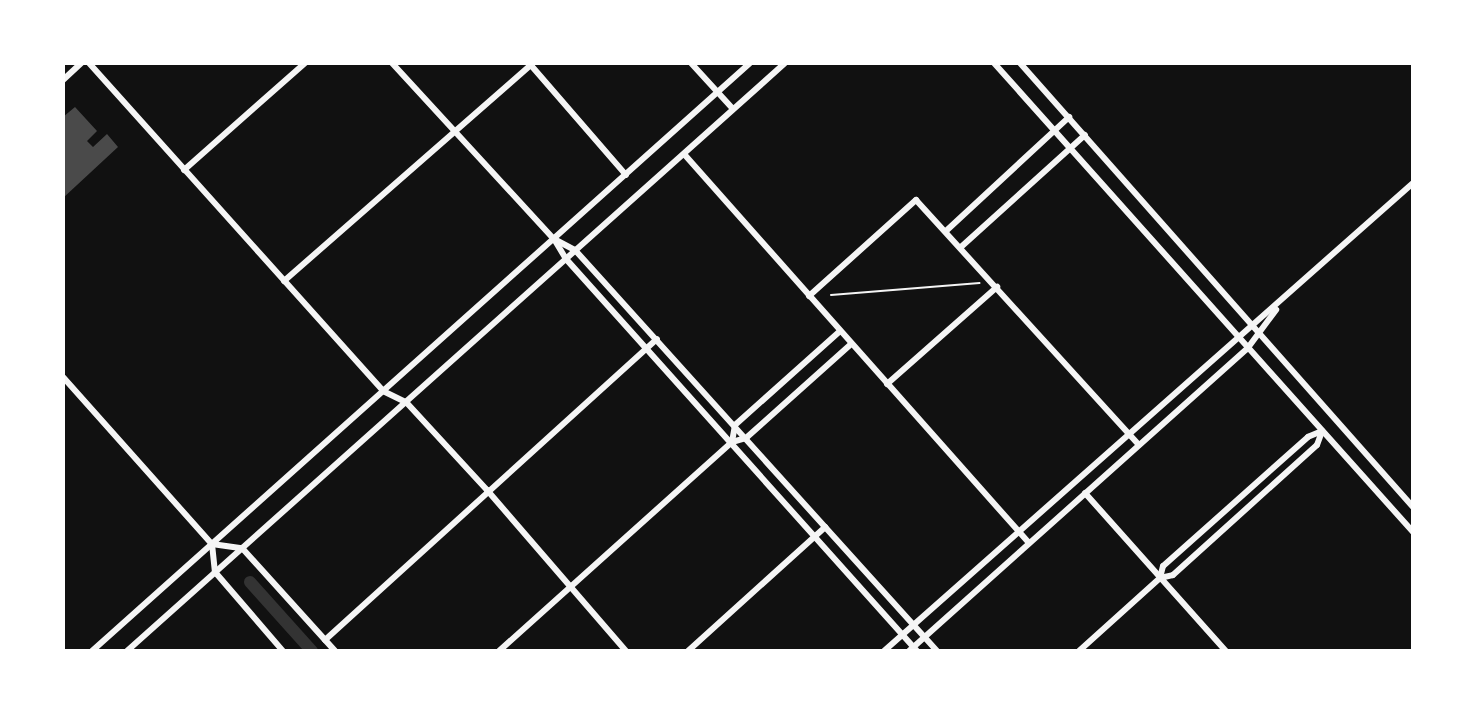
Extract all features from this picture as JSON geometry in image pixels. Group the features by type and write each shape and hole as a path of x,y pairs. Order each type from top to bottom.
{"street":[{"path":"63,80 82,63"},
{"path":"89,63 383,391 406,402 487,490 626,651"},
{"path":"184,170 305,63"},
{"path":"392,63 554,239 566,259 732,442 913,650 924,636 1247,349 1283,302"},
{"path":"691,63 733,109"},
{"path":"92,651 751,63"},
{"path":"127,651 785,63"},
{"path":"994,63 1413,533"},
{"path":"1020,63 1413,507"},
{"path":"284,281 455,134 531,64 625,174"},
{"path":"946,231 1069,117"},
{"path":"961,247 1085,135"},
{"path":"684,154 1029,543"},
{"path":"884,651 1020,533 1252,324 1283,302 1413,183"},
{"path":"809,296 916,200 1139,445"},
{"path":"554,239 575,250 937,651"},
{"path":"887,384 997,287"},
{"path":"732,442 735,425 840,331"},
{"path":"325,640 487,490 657,339"},
{"path":"499,651 732,442 747,438 851,344"},
{"path":"64,379 212,544 215,572 283,651"},
{"path":"1079,651 1160,578 1172,575 1317,445 1322,432"},
{"path":"1160,578 1163,566 1308,437 1322,432"},
{"path":"1085,493 1226,651"},
{"path":"688,651 825,527"},
{"path":"212,544 242,548 335,651"}],"path":[{"path":"831,295 980,283"}],"building":[{"path":"75,107 97,131 87,141 93,147 107,134 118,147 63,198 63,117"}],"waterway":[{"path":"250,582 312,651"}]}
